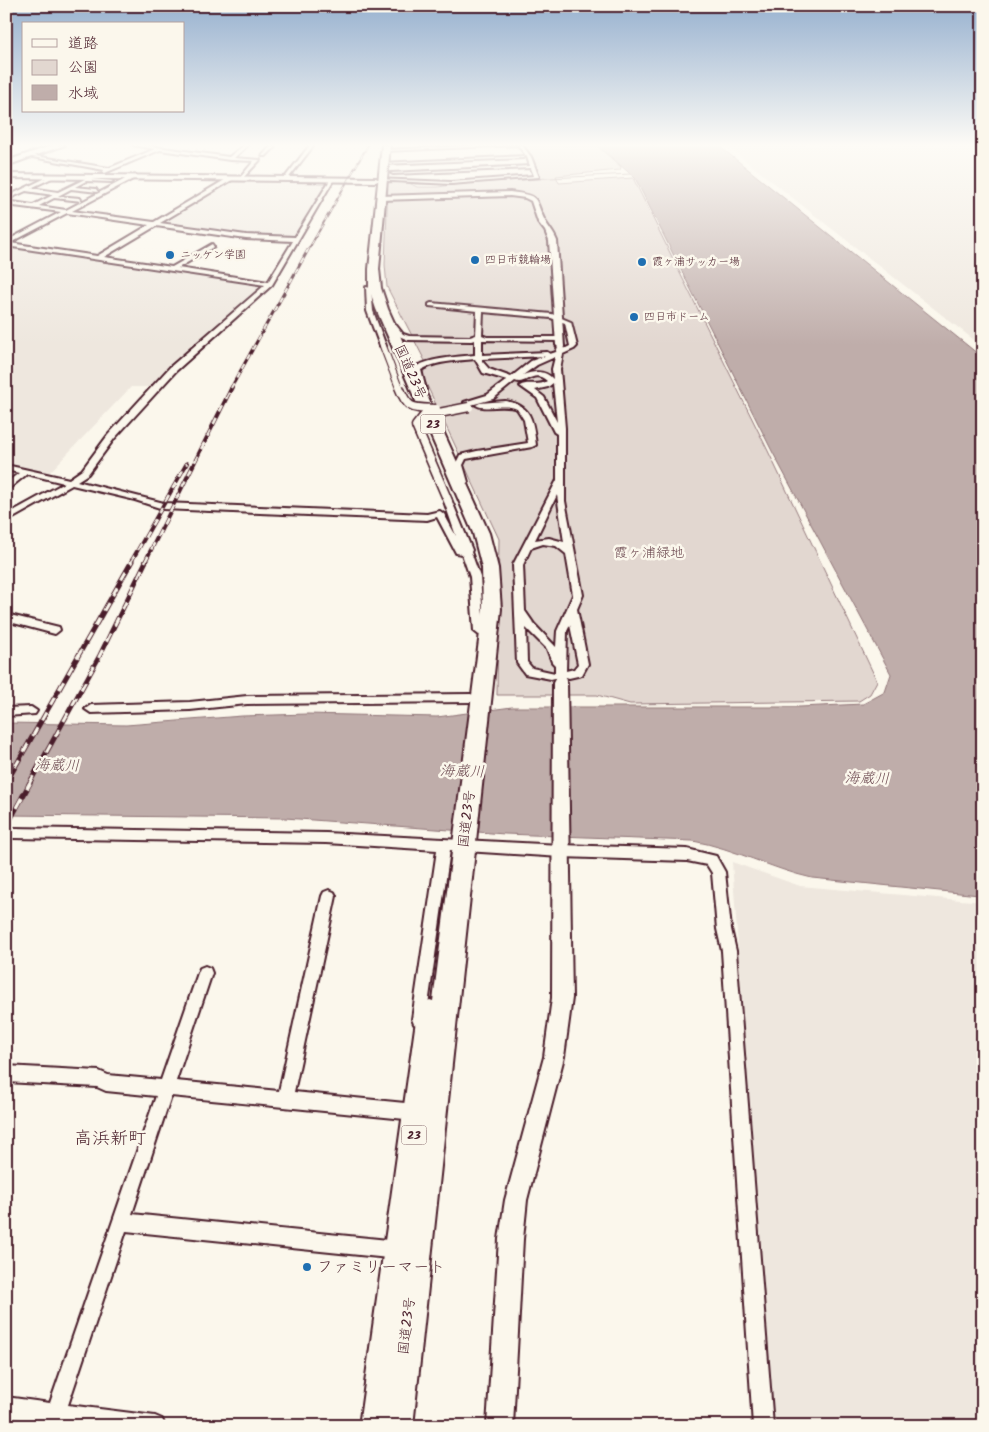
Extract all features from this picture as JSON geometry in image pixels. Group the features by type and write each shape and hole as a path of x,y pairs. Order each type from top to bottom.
{"highway":[{"name":"国道23号","path":"378,212 368,270 368,288 375,310 470,530 479,568 481,589 474,702"},
{"name":"国道23号","path":"376,1426 392,1249 455,842 474,702 492,609 490,568 481,533 378,298 374,278 379,212"},
{"name":"国道23号","path":"396,1426 455,842"}],"street":[{"path":"270,284 6,244 68,212 246,238 297,239"},
{"path":"98,258 175,212"},
{"path":"6,519 85,472 111,436 173,369 270,284 313,212"},
{"path":"500,1426 509,1274 516,1200 547,1088 559,1030 563,969 560,849 561,640 562,631 578,595 562,511 562,453 556,369 561,345 552,236 542,222 538,212"},
{"path":"174,270 212,246"},
{"path":"368,288 370,311 403,399 409,405 430,409 502,403 518,406 526,412 532,445 477,453 461,458 460,470 478,518 481,533"},
{"path":"382,309 399,333 405,337 471,339 478,336 486,339 574,346 568,322 558,317 431,305"},
{"path":"480,309 477,358 481,367 491,373"},
{"path":"468,406 490,397 561,345"},
{"path":"431,419 417,369 426,364 447,360 477,358 561,345"},
{"path":"447,360 508,378"},
{"path":"479,631 475,577 467,550 416,426 424,416 493,400 528,375 542,374 548,377 551,382 543,386 522,385 538,394 543,400 558,430 562,453"},
{"path":"6,467 138,498 163,506 432,516 440,514 459,551 467,550"},
{"path":"6,488 25,472"},
{"path":"561,476 555,492 526,547 518,569 522,663 529,671 560,677 578,672 583,664 572,610"},
{"path":"536,528 542,534 550,536 559,534 565,527"},
{"path":"526,547 539,541 548,540 560,543 569,552"},
{"path":"521,612 528,625 552,646 560,677"},
{"path":"6,617 55,630"},
{"path":"91,709 190,706 247,700 474,702"},
{"path":"6,712 31,711"},
{"path":"12,833 455,842 687,855 711,860 718,872 724,929 729,951 763,1426"},
{"path":"121,1222 392,1249 405,1111 455,842"},
{"path":"285,1098 329,896"},
{"path":"56,1413 205,973"},
{"path":"6,1074 99,1079 106,1082 159,1088 166,1087 285,1098 405,1111"},
{"path":"6,1407 155,1426"}],"shaded area":[{"path":"178,212 311,212 295,238 246,237 158,224"},
{"path":"810,212 983,212 983,347"},
{"path":"6,245 266,285 149,387 131,387 48,474 6,464"},
{"path":"732,862 800,886 983,902 983,1426 772,1426"}],"green space":[{"name":"霞ヶ浦緑地","path":"387,212 650,212 768,451 877,681 870,694 859,701 630,704 597,695 497,695 499,539 423,377 425,361 387,287 385,265"}],"water":[{"name":"海蔵川","path":"652,212 801,212 983,358 983,902 979,895 812,878 723,848 693,841 505,834 285,818 6,815 6,723 126,725 242,716 307,714 437,717 512,707 800,707 863,704 885,692 891,674 772,451"}],"tunnel":[{"path":"508,378 520,384"}],"railway":[{"path":"307,252 330,212"},
{"path":"231,388 308,250"},
{"path":"145,562 232,387"},
{"path":"131,562 187,463"},
{"path":"6,783 132,561"},
{"path":"29,784 99,657 146,561"},
{"path":"6,827 30,783"}],"place":[{"name":"ニッケン学園","path":"170,255"},
{"name":"四日市競輪場","path":"475,260"},
{"name":"霞ヶ浦サッカー場","path":"642,262"},
{"name":"四日市ドーム","path":"634,317"},
{"name":"ファミリーマート","path":"307,1267"}],"district":[{"name":"高浜新町","path":"110,1139"}]}
